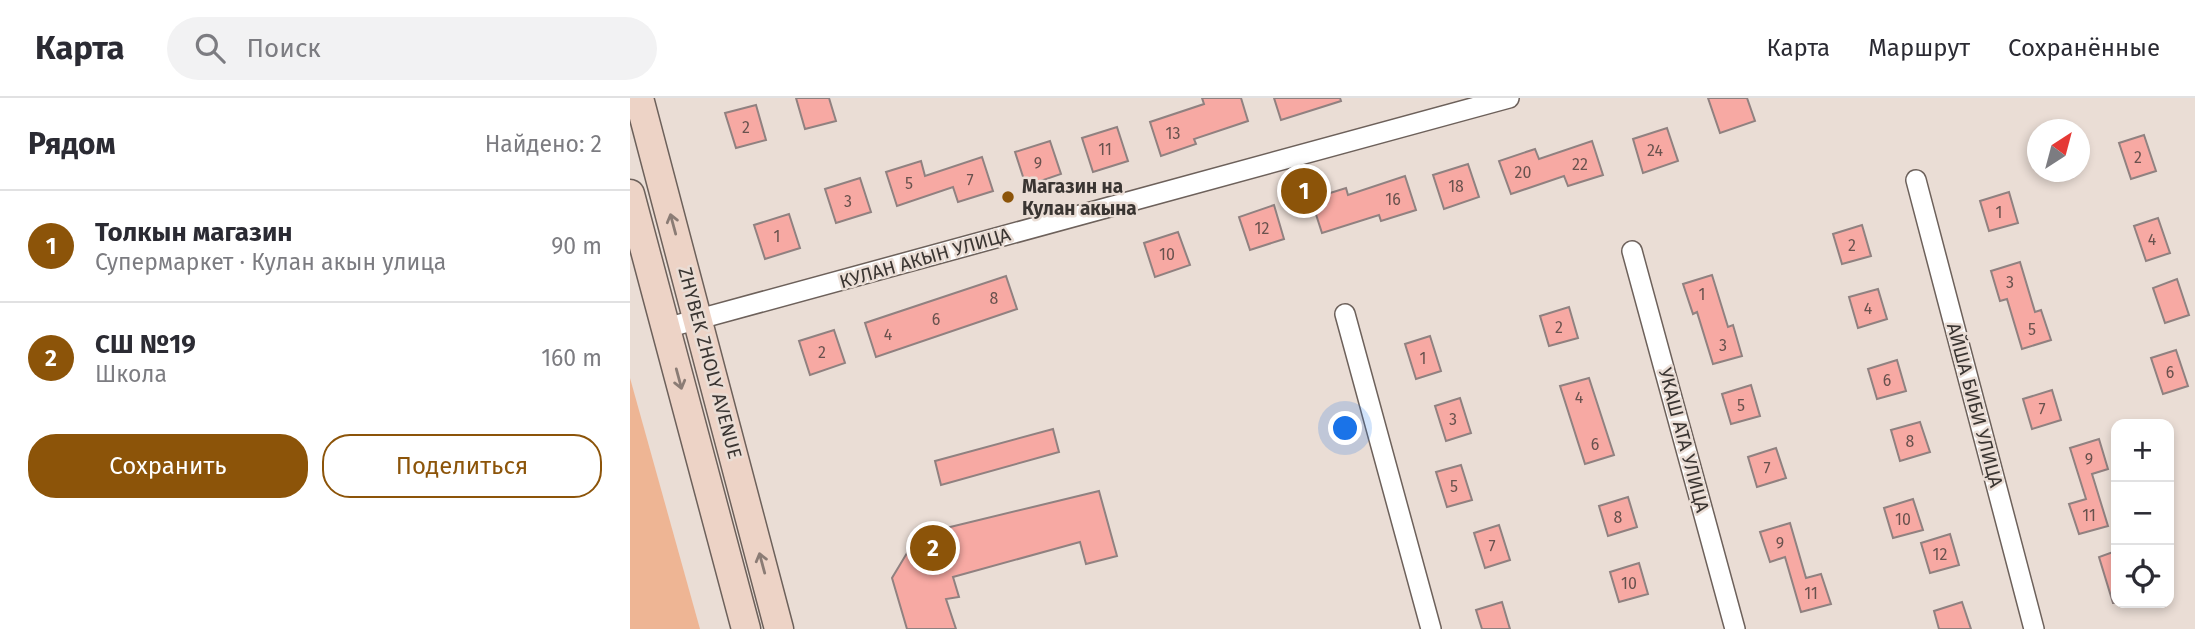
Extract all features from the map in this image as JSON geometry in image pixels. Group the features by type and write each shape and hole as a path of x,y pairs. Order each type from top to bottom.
{"street":[{"name":"ZHYBEK ZHOLY AVENUE","path":"639,98 779,629"},
{"name":"КУЛАН АКЫН УЛИЦА","path":"666,328 1509,98"},
{"name":"АЙША БИБИ УЛИЦА","path":"1916,180 2034,629"},
{"name":"ZHYBEK ZHOLY AVENUE","path":"630,194 747,629"},
{"name":"УКАШ АТА УЛИЦА","path":"1632,251 1735,629"},
{"path":"1346,314 1431,629"}],"shaded area":[{"path":"630,378 700,629 630,629"}],"building":[{"path":"796,98 829,98 836,121 805,129"},
{"path":"1202,98 1241,98 1248,121 1194,139 1196,144 1161,156 1150,122 1204,104"},
{"path":"1274,98 1340,98 1341,101 1281,120"},
{"path":"1708,98 1747,98 1755,121 1720,133"},
{"path":"756,105 766,140 736,148 725,113"},
{"path":"1117,127 1128,161 1093,172 1082,138"},
{"path":"1667,128 1678,161 1643,173 1633,139"},
{"path":"2144,135 2156,171 2131,179 2119,143"},
{"path":"1050,141 1061,174 1026,186 1015,152"},
{"path":"1592,141 1603,175 1568,186 1564,176 1511,194 1499,161 1535,149 1539,159"},
{"path":"982,157 993,191 958,202 953,187 897,206 886,172 921,161 925,176"},
{"path":"1468,164 1479,197 1444,209 1433,175"},
{"path":"1405,176 1416,210 1381,221 1379,215 1322,233 1311,199 1346,188 1348,195"},
{"path":"860,178 871,212 836,223 825,189"},
{"path":"2009,192 2018,223 1989,231 1980,201"},
{"path":"1274,205 1284,239 1250,250 1239,217"},
{"path":"789,214 800,248 765,259 754,225"},
{"path":"2158,218 2170,253 2146,261 2134,226"},
{"path":"1862,225 1871,256 1842,264 1833,234"},
{"path":"1178,232 1190,265 1155,277 1144,243"},
{"path":"2020,262 2035,312 2041,310 2051,340 2022,349 2007,299 2000,301 1991,271"},
{"path":"1712,275 1728,327 1733,325 1742,356 1713,364 1697,312 1693,314 1683,284"},
{"path":"1006,276 1017,309 876,357 865,323"},
{"path":"2177,279 2189,315 2165,323 2153,288"},
{"path":"1878,289 1887,319 1858,328 1849,297"},
{"path":"1569,307 1578,338 1549,346 1540,316"},
{"path":"834,330 845,363 810,375 799,341"},
{"path":"1430,336 1441,371 1416,379 1405,344"},
{"path":"2176,350 2188,386 2163,394 2151,358"},
{"path":"1897,360 1906,391 1877,399 1868,369"},
{"path":"1589,378 1614,455 1585,464 1560,386"},
{"path":"1751,385 1760,416 1731,424 1722,394"},
{"path":"2052,390 2061,420 2032,429 2023,399"},
{"path":"1460,398 1471,433 1446,441 1435,406"},
{"path":"1920,422 1930,452 1900,461 1891,430"},
{"path":"1053,429 1059,452 941,485 935,461"},
{"path":"2099,439 2108,469 2092,474 2108,526 2079,534 2069,504 2086,499 2070,448"},
{"path":"1776,448 1786,478 1757,487 1748,457"},
{"path":"1461,465 1472,500 1447,507 1436,472"},
{"path":"1099,491 1117,556 1086,564 1080,542 953,577 959,597 946,599 956,629 907,629 892,578 910,548 949,538 946,528"},
{"path":"1628,497 1637,527 1608,536 1599,506"},
{"path":"1913,499 1923,530 1893,538 1884,508"},
{"path":"1790,523 1806,578 1821,574 1831,604 1801,612 1785,557 1770,562 1760,532"},
{"path":"1499,525 1510,560 1485,568 1474,533"},
{"path":"1950,534 1959,565 1930,573 1921,543"},
{"path":"2111,553 2111,596 2099,557"},
{"path":"1639,563 1648,594 1619,602 1610,572"},
{"path":"1502,602 1510,629 1482,629 1476,610"},
{"path":"1962,602 1971,629 1939,629 1934,611"}],"place":[{"name":"Толкын магазин","path":"1304,191"},
{"name":"Магазин на Кулан акына","path":"1008,197"},
{"name":"СШ №19","path":"933,548"}]}
